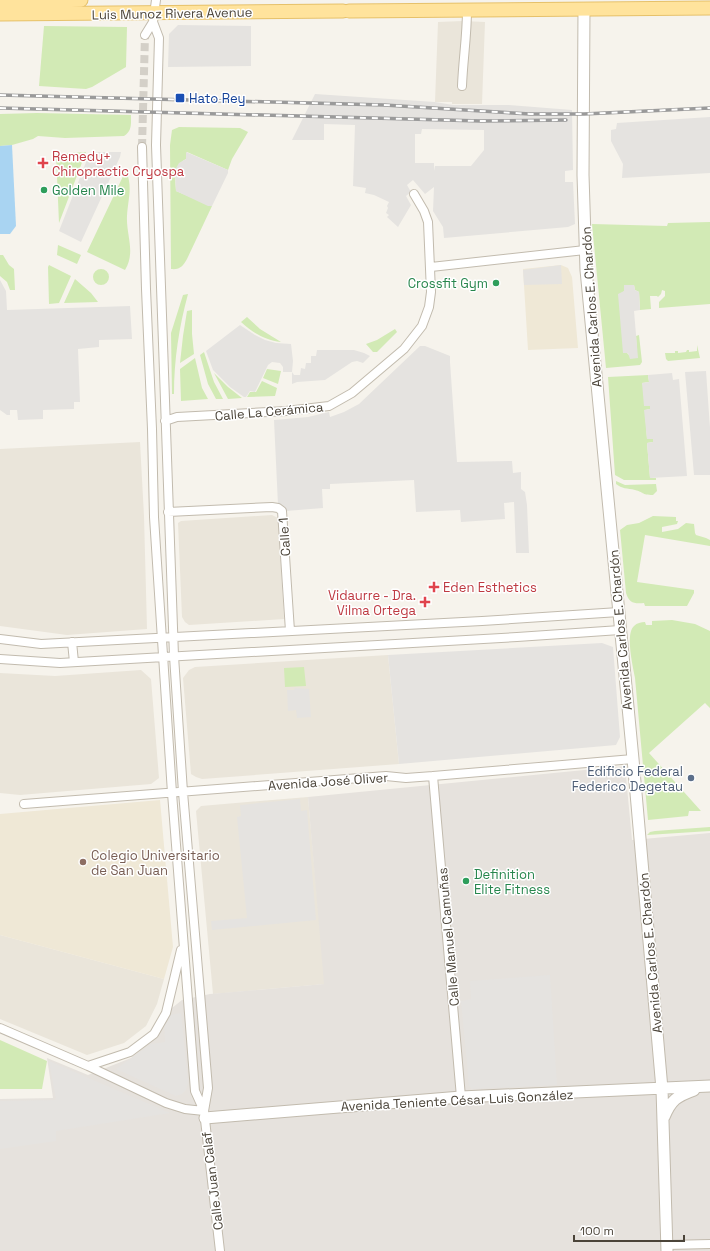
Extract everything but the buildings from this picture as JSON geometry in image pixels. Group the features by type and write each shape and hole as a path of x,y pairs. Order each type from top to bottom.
{"main road":[{"name":"Luis Munoz Rivera Avenue","path":"0,2 81,0"},
{"name":"Luis Munoz Rivera Avenue","path":"0,14 467,10 584,4 710,8"}],"street":[{"name":"Avenida Carlos E. Chardón","path":"584,4 585,250 633,759 662,1089 667,1248"},
{"path":"462,86 467,32 467,10"},
{"path":"145,34 155,12"},
{"path":"155,12 159,38 156,145 174,656 183,792 208,1088 205,1114"},
{"path":"142,147 154,516 162,657 194,1091 205,1114"},
{"name":"Calle La Cerámica","path":"165,420 177,417 281,411 329,406 352,394 404,349 422,326 429,306 431,292 428,222 424,211 414,194"},
{"path":"430,267 585,250"},
{"name":"Calle 1","path":"168,512 272,507 278,508 282,511 290,631"},
{"path":"0,639 41,644 618,612"},
{"path":"0,659 60,663 620,630"},
{"path":"72,642 74,662"},
{"name":"Avenida José Oliver","path":"24,804 386,776 406,778 633,759"},
{"name":"Calle Manuel Camuñas","path":"433,776 461,1097"},
{"path":"88,1066 130,1052 154,1034 166,1013 183,942"},
{"name":"Avenida Teniente César Luis González","path":"0,1028 88,1066 166,1103 205,1114 461,1097 708,1086"},
{"path":"662,1119 669,1105 676,1098 708,1086"},
{"name":"Calle Juan Calaf","path":"205,1114 220,1251"},
{"path":"667,1248 710,1244"}],"shaded area":[{"path":"438,22 485,22 482,104 452,104 452,102 435,102"},
{"path":"178,25 251,26 251,66 168,67 169,34"},
{"path":"315,94 435,102 453,105 509,105 572,110 573,170 565,171 565,182 573,182 575,224 568,227 444,238 443,227 433,211 434,187 425,194 413,180 407,185 411,192 406,196 411,205 398,227 387,217 389,215 386,213 389,202 374,195 365,193 366,188 353,186 355,125 324,124 324,140 292,140","holes":["422,129 484,130 484,150 471,166 435,166 434,171 434,163 415,163 415,134 421,134"]},
{"path":"710,117 710,173 622,178 623,164 611,141 611,130 616,129 617,123"},
{"path":"90,152 121,152 81,242 59,231"},
{"path":"186,152 228,170 228,173 212,206 208,206 176,191 175,170 179,163 186,159"},
{"path":"561,265 568,268 572,277 578,348 528,350 523,269"},
{"path":"561,265 562,284 524,285 523,270"},
{"path":"0,280 6,291 7,310 130,306 132,339 99,340 99,347 78,349 80,402 74,402 74,409 43,410 43,419 18,420 17,410 10,410 10,415 7,415 0,410"},
{"path":"624,285 634,285 635,290 639,292 640,310 634,311 638,358 630,359 628,353 623,353 618,294 624,291"},
{"path":"240,325 265,340 276,343 291,344 293,361 292,372 283,372 283,367 280,363 272,362 268,365 255,392 250,391 246,397 230,387 213,370 206,351"},
{"path":"420,346 425,346 450,356 457,462 512,461 513,473 521,472 521,489 525,492 527,505 529,553 516,553 514,502 504,503 505,519 461,522 460,510 416,512 414,480 330,484 330,489 322,489 323,508 286,511 278,505 274,420 308,417 329,412 330,417 344,412 359,404"},
{"path":"317,350 354,350 370,356 363,363 357,361 352,362 325,380 297,382 292,384 292,372 294,375 300,375 301,368 305,369 306,363 311,363 311,356 316,356"},
{"path":"706,371 710,428 710,475 694,475 685,372"},
{"path":"672,373 673,380 679,379 687,476 650,478 647,443 653,442 653,439 647,439 644,410 650,409 650,406 644,406 642,383 649,382 648,375"},
{"path":"140,442 144,516 147,629 67,635 0,626 0,449"},
{"path":"272,515 278,518 284,619 189,625 185,622 182,617 178,523 181,521"},
{"path":"602,643 613,647 620,737 616,745 399,764 388,655"},
{"path":"388,655 399,764 202,779 191,774 183,678 189,670 195,667"},
{"path":"141,670 151,679 159,778 151,784 20,795 0,793 0,673 55,676"},
{"path":"295,688 309,689 311,717 297,718 296,710 288,711 287,690 294,690"},
{"path":"625,766 632,840 710,833 710,1251 0,1251 0,1099 53,1098 47,1058 88,1075 131,1058 157,1037 172,1008 182,1000 210,994 324,984 308,797"},
{"path":"308,797 325,984 213,994 196,811 201,806"},
{"path":"300,799 301,811 307,810 316,920 212,930 211,921 247,918 237,817 241,816 240,805"},
{"name":"Colegio Universitario de San Juan","path":"160,800 173,947 164,979 0,935 0,814"},
{"path":"0,935 164,979 157,1004 146,1026 124,1043 87,1055 0,1019"},
{"path":"550,975 557,1085 472,1089 469,1086 461,1001 471,999 470,981"},
{"path":"181,1013 188,1083 186,1090 182,1094 176,1096 116,1069 151,1044 165,1042 164,1026 170,1015"},
{"path":"49,1061 170,1113 56,1131 56,1141 0,1149 0,1101 56,1100"}],"green space":[{"path":"44,26 127,27 126,67 86,89 39,86"},
{"path":"37,113 131,115 131,124 130,130 124,136 65,138 38,136 12,145 0,146 0,114"},
{"path":"179,127 240,128 248,132 232,159 228,170 187,152 186,159 179,165 175,177 176,191 212,206 183,266 177,269 171,269 170,145 172,130"},
{"path":"86,152 59,223 56,154"},
{"path":"126,170 130,188 127,223 130,243 130,257 125,270 87,252"},
{"path":"710,222 710,304 659,308 659,302 665,296 665,291 662,290 658,297 650,296 651,309 640,310 639,292 635,290 634,285 624,285 623,353 627,353 629,355 637,352 636,336 639,335 642,362 640,365 606,368 592,224 667,226 668,223"},
{"path":"58,245 81,255 77,264 57,255"},
{"path":"0,255 3,255 9,265 14,269 15,290 10,290 7,282 0,276"},
{"path":"49,265 71,276 59,303 49,304"},
{"path":"98,269 104,269 109,274 107,283 104,285 98,285 93,280 93,274"},
{"path":"75,279 91,293 98,302 64,303"},
{"path":"188,294 176,356 174,394 172,394 171,333 183,295"},
{"path":"192,310 194,354 180,363 187,311"},
{"path":"247,317 260,329 281,342 264,338 250,329 241,322"},
{"path":"395,329 397,332 377,352 373,352 366,344 377,340"},
{"path":"697,345 700,358 668,361 666,359 665,353 675,353 675,351 678,351 678,353 686,352 687,350 689,350 689,352 697,351"},
{"path":"204,352 214,382 223,399 216,399 208,384 200,355"},
{"path":"195,358 202,388 208,399 181,401 180,369"},
{"path":"267,369 281,371 278,384 263,378"},
{"path":"214,373 228,387 242,398 228,399"},
{"path":"648,375 649,382 642,383 650,406 650,409 645,410 647,439 653,439 653,442 647,443 650,478 656,478 656,480 624,480 615,475 608,377"},
{"path":"262,381 277,388 275,396 247,397 250,392 256,392"},
{"path":"616,481 625,485 656,484 657,491 653,495 646,494 620,487 616,484"},
{"path":"653,516 676,517 676,521 678,521 677,524 662,527 662,532 678,529 686,523 694,524 696,535 710,540 710,546 645,535 637,582 694,590 694,593 687,606 645,606 644,603 630,601 627,596 620,530 627,525 639,523"},
{"path":"672,620 695,624 710,631 710,708 705,703 649,753 701,811 689,811 688,816 648,820 635,678 630,651 630,636 631,630 636,624 645,622 646,625 652,625 652,621"},
{"path":"304,667 306,686 285,687 284,668"},
{"path":"710,827 710,831 647,835 650,832 655,831"},
{"path":"0,1040 47,1061 42,1089 0,1089"}],"water":[{"path":"12,145 16,226 10,234 0,234 0,146"}],"tunnel":[{"path":"142,147 145,35"}],"railway":[{"path":"0,95 384,105 530,114 584,114 710,108"},
{"path":"0,108 481,121 566,120"}],"place":[{"name":"Hato Rey","path":"180,98"},
{"name":"Remedy+ Chiropractic Cryospa","path":"43,163"},
{"name":"Golden Mile","path":"44,190"},
{"name":"Crossfit Gym","path":"496,283"},
{"name":"Eden Esthetics","path":"434,587"},
{"name":"Vidaurre - Dra. Vilma Ortega","path":"425,602"},
{"name":"Edificio Federal Federico Degetau","path":"691,778"},
{"name":"Colegio Universitario de San Juan","path":"83,862"},
{"name":"Definition Elite Fitness","path":"466,881"}]}
